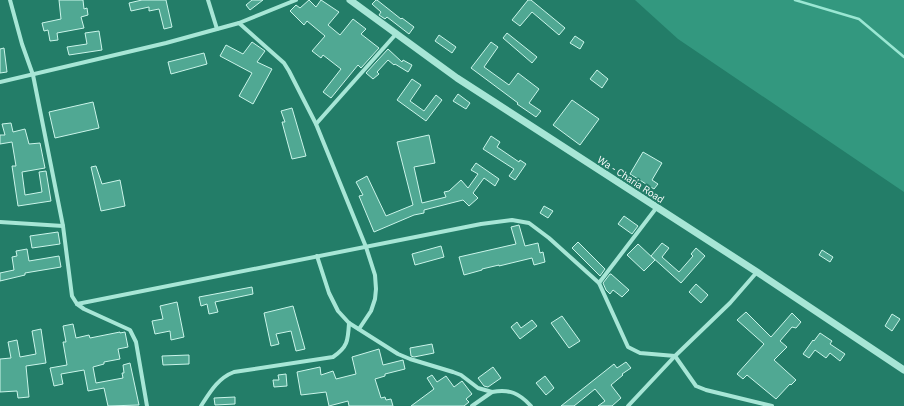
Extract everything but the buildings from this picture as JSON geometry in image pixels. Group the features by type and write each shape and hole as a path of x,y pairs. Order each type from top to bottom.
{"street":[{"path":"10,0 22,44 33,75 63,226 72,296 77,304 84,309 130,330 136,342 147,406"},
{"path":"208,0 217,29"},
{"path":"0,82 166,43 239,23 296,0"},
{"name":"Wa - Charia Road","path":"350,0 457,78 757,272 904,370"},
{"path":"239,23 284,63 289,71 316,124 366,247 375,275 376,289 375,299 371,311 359,329"},
{"path":"316,124 396,34"},
{"path":"599,283 657,207"},
{"path":"77,304 481,224 512,220 529,223 549,238 599,283 628,347 640,353 675,356"},
{"path":"0,222 63,226"},
{"path":"317,256 329,293 338,310 349,323 398,354 461,375 478,388 492,392 504,390 516,394 531,406"},
{"path":"628,406 675,356 730,303 757,272"},
{"path":"201,406 218,382 226,375 234,372 333,357 341,352 346,345 348,340 349,323"},
{"path":"675,356 696,386 706,390 772,406"},
{"path":"472,406 492,392"}],"green space":[{"path":"635,0 904,0 904,192 678,39"}],"waterway":[{"path":"795,0 859,19 904,57"}]}
